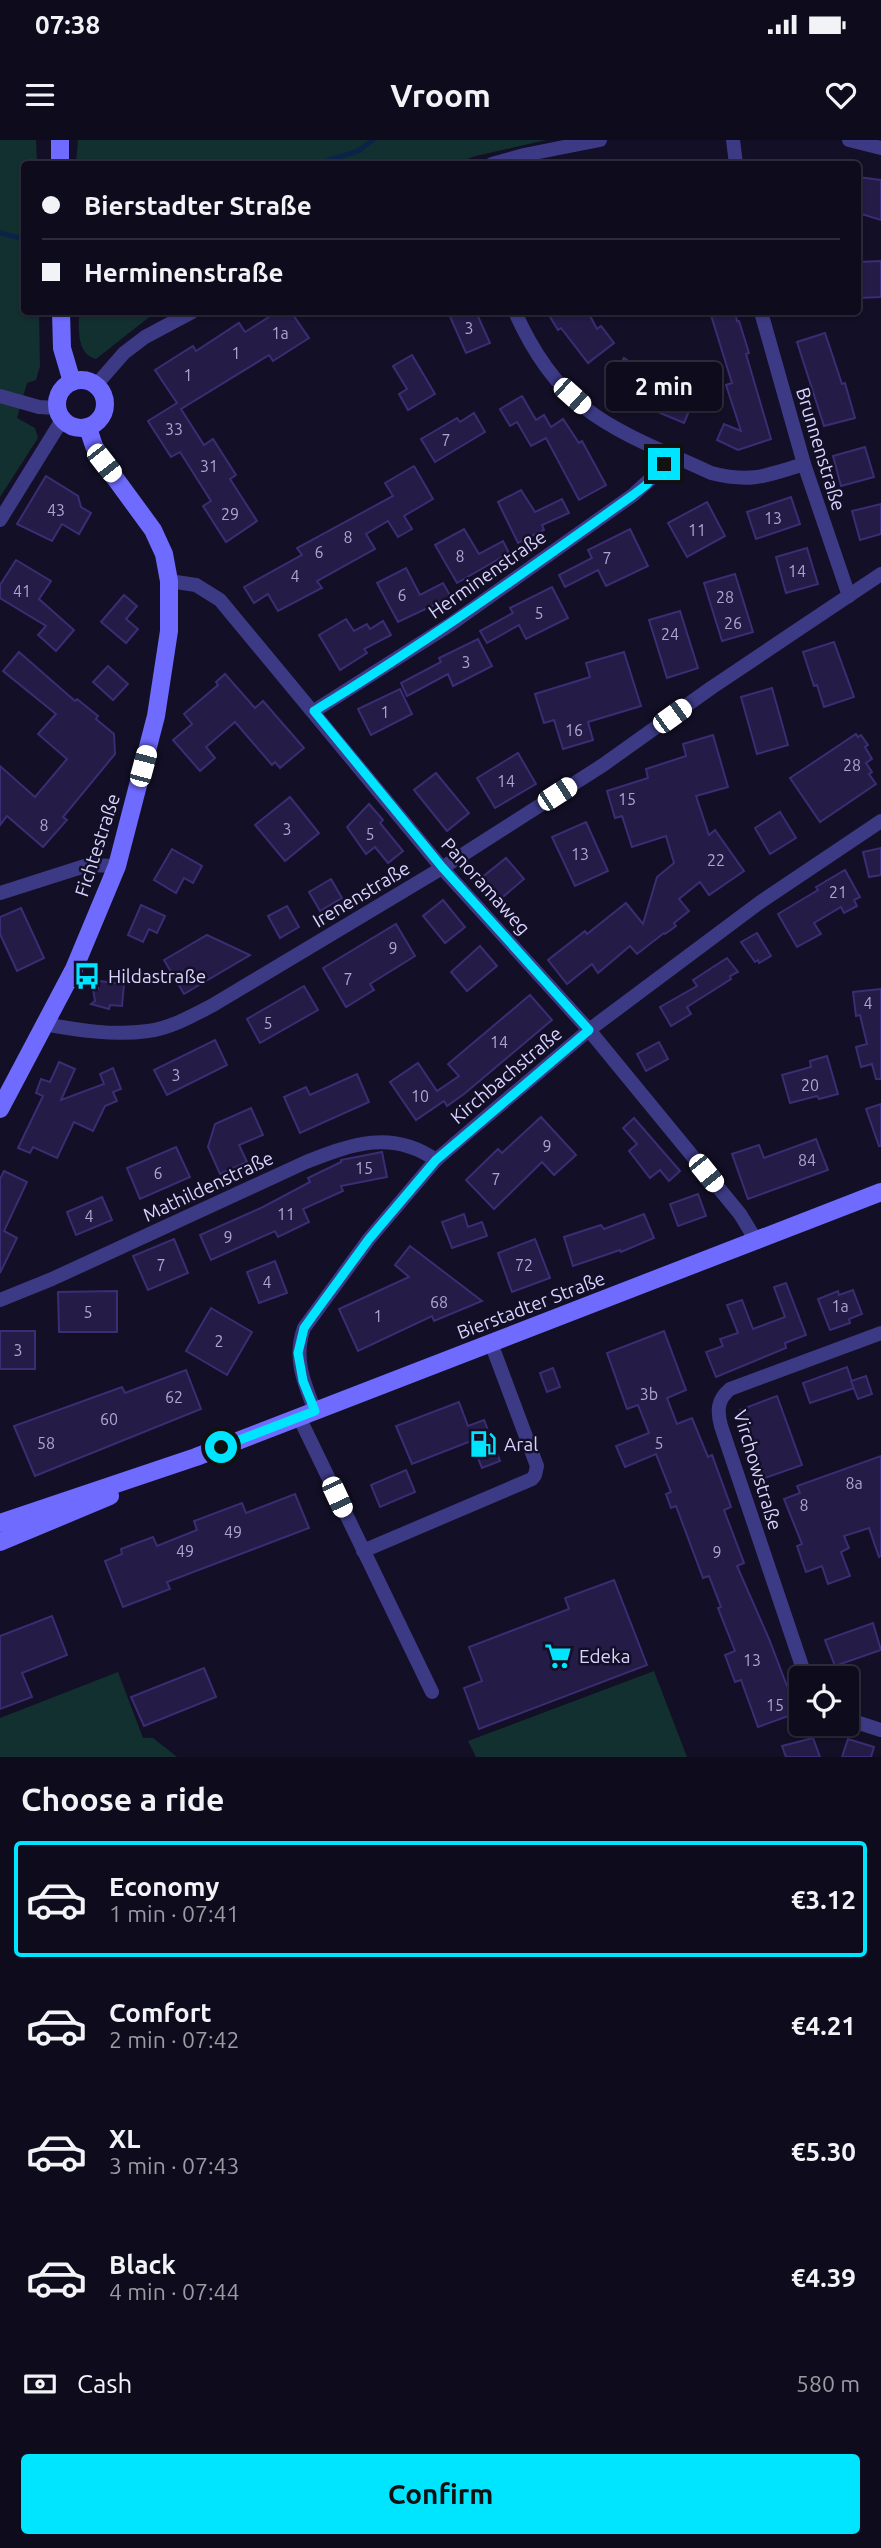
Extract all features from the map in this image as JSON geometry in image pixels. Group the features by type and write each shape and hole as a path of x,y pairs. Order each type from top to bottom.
{"main road":[{"path":"60,140 60,161"},
{"path":"61,315 62,348 72,382"},
{"path":"85,380 96,385 103,394 106,406 99,422 88,428 74,428 60,414 60,392 72,382 85,380"},
{"name":"Fichtestraße","path":"0,1109 7,1080 44,1024 74,969 117,866 156,716 169,631 169,581 164,554 153,530 104,463 88,428"},
{"name":"Bierstadter Straße","path":"0,1523 195,1457 881,1192"},
{"name":"Bierstadter Straße","path":"0,1542 66,1516 195,1457"}],"street":[{"path":"503,161 600,140"},
{"path":"733,140 736,161"},
{"path":"849,140 881,148"},
{"path":"96,385 124,353 145,337 186,315"},
{"path":"516,315 533,348 567,392 586,409 669,453 711,473 740,479 755,479 804,464"},
{"name":"Brunnenstraße","path":"762,315 804,464 849,596"},
{"path":"0,396 60,414 0,520"},
{"name":"Herminenstraße","path":"314,711 451,624 633,495 657,474 669,453"},
{"name":"Irenenstraße","path":"44,1024 72,1029 148,1031 182,1021 213,1005 442,867 603,765 711,688 881,574"},
{"name":"Panoramaweg","path":"169,581 197,585 220,600 442,867 589,1030 740,1214 757,1241"},
{"name":"Kirchbachstraße","path":"432,1692 363,1551 307,1414 299,1363 300,1340 304,1328 369,1239 436,1160 589,1030 759,903 881,821"},
{"path":"0,893 88,865 117,866"},
{"name":"Mathildenstraße","path":"0,1300 347,1146 383,1140 419,1148 436,1160"},
{"name":"Virchowstraße","path":"802,1666 721,1426 718,1406 722,1395 730,1390 881,1334"},
{"path":"363,1551 532,1479 535,1475 537,1466 491,1343"},
{"path":"859,1723 881,1730"}],"green space":[{"path":"0,140 36,140 37,161 21,161 21,315 39,315 40,366 36,380 27,383 17,418 35,428 38,438 0,497"},
{"path":"78,140 546,140 461,161 76,161"},
{"path":"79,315 154,315 96,359 85,352 79,333"},
{"path":"654,1671 687,1757 476,1757 468,1741"},
{"path":"118,1672 143,1738 153,1738 177,1757 0,1757 0,1718"}],"building":[{"path":"861,177 881,180 881,220 861,214"},
{"path":"881,261 881,297 861,298 861,262"},
{"path":"272,315 293,315 309,338 273,361 269,355 181,409 204,445 213,439 236,475 230,479 257,521 226,542 203,506 211,501 180,452 171,457 148,421 177,403 155,370 193,346 196,351 239,323 245,332"},
{"path":"449,315 477,315 490,343 466,353"},
{"path":"549,315 590,315 597,329 601,326 614,343 588,363 561,328 558,330"},
{"path":"711,315 736,315 739,321 771,439 738,450 717,440 724,424 741,431 726,385 732,383"},
{"path":"825,333 842,384 845,383 855,418 824,426 797,342"},
{"path":"412,355 435,394 408,410 399,394 407,389 393,366"},
{"path":"624,358 644,371 629,396 609,384"},
{"path":"665,382 696,395 684,423 653,410"},
{"path":"522,396 536,420 544,415 551,427 563,419 579,443 582,441 606,485 579,500 546,438 531,446 517,422 510,426 500,409"},
{"path":"474,413 485,432 435,462 421,439 457,418 460,422"},
{"path":"865,447 874,477 841,486 833,456"},
{"path":"414,466 433,499 404,516 412,529 398,537 388,521 366,534 375,549 317,581 322,588 278,611 268,594 254,603 244,587 302,555 297,548 393,496 385,483"},
{"path":"46,476 78,496 81,507 91,513 79,534 62,524 52,541 17,524"},
{"path":"521,490 535,512 562,499 569,513 542,525 544,530 518,543 498,502"},
{"path":"791,497 800,524 756,539 747,512"},
{"path":"707,502 725,536 687,557 668,523"},
{"path":"881,504 881,534 860,540 852,511"},
{"path":"464,529 479,554 503,541 509,553 457,583 435,545"},
{"path":"630,529 648,566 606,586 598,570 565,587 559,575 592,558 588,550"},
{"path":"807,548 818,584 786,593 776,557"},
{"path":"16,560 51,581 39,599 74,630 56,651 38,635 46,626 0,598 0,585"},
{"path":"406,568 420,595 443,583 451,597 398,622 377,583"},
{"path":"735,574 753,632 722,641 704,583"},
{"path":"552,587 568,618 526,639 519,625 487,643 480,631 513,613 510,608"},
{"path":"124,595 137,606 126,619 138,629 126,643 101,622"},
{"path":"680,611 698,668 667,678 649,620"},
{"path":"346,619 354,631 367,624 370,629 383,621 391,635 364,649 367,653 340,670 319,635"},
{"path":"478,639 492,666 453,686 448,674 407,696 401,683 441,662 439,658"},
{"path":"834,642 854,697 824,707 803,652"},
{"path":"19,652 75,701 77,699 98,716 96,719 114,734 115,754 63,817 67,820 43,847 7,816 0,825 0,766 35,797 67,759 38,734 56,714 3,671"},
{"path":"624,652 641,706 588,722 593,740 563,749 554,720 544,723 535,694 590,677 586,663"},
{"path":"108,666 128,684 113,700 93,682"},
{"path":"225,674 255,708 263,701 304,748 280,768 275,762 272,765 235,722 206,747 215,758 200,771 173,740 192,724 184,714 218,685 216,682"},
{"path":"772,688 788,745 757,754 741,697"},
{"path":"400,689 412,714 371,735 358,709"},
{"path":"856,734 858,737 861,735 868,745 865,747 872,759 866,763 876,784 820,822 790,778"},
{"path":"713,735 728,787 696,796 709,835 715,830 744,871 709,895 700,882 679,899 689,911 674,923 676,926 637,954 630,946 598,973 592,964 567,984 548,960 626,903 643,924 657,877 674,863 666,836 632,847 622,816 615,818 607,791 648,778 646,769 686,756 683,744"},
{"path":"518,753 536,784 495,808 477,778"},
{"path":"436,773 469,813 447,831 414,790"},
{"path":"290,797 319,833 285,861 255,825"},
{"path":"369,804 383,820 380,823 403,851 388,863 375,847 366,854 347,827"},
{"path":"780,812 796,838 770,854 755,828"},
{"path":"586,822 608,871 575,886 552,837"},
{"path":"881,848 881,875 869,877 863,852"},
{"path":"172,849 202,866 193,883 184,878 176,893 154,880"},
{"path":"506,858 524,879 498,901 480,879"},
{"path":"845,870 860,897 854,900 857,906 844,913 841,907 814,923 821,934 797,947 778,914"},
{"path":"331,879 342,898 320,911 309,892"},
{"path":"443,900 465,927 445,943 423,916"},
{"path":"141,905 165,916 157,933 149,929 143,942 128,935"},
{"path":"287,906 299,927 280,938 268,916"},
{"path":"21,908 44,958 17,971 0,934 0,917"},
{"path":"396,924 415,956 370,984 374,990 346,1007 323,968"},
{"path":"757,933 771,956 759,963 758,960 755,962 741,942"},
{"path":"207,935 250,955 184,994 164,960"},
{"path":"480,946 497,966 467,991 451,972"},
{"path":"727,958 738,972 687,1007 691,1014 671,1026 660,1007 697,986 693,980"},
{"path":"99,981 124,984 122,1006 110,1005 109,1009 91,1004 95,1001 93,989 98,989"},
{"path":"304,986 318,1010 260,1043 247,1019"},
{"path":"881,989 881,1079 876,1079 872,1064 861,1067 856,1047 867,1044 860,1015 856,1016 853,992"},
{"path":"530,995 552,1020 464,1094 447,1106 444,1101 416,1120 390,1082 418,1063 437,1091 459,1076 448,1064"},
{"path":"215,1040 227,1065 167,1095 154,1070"},
{"path":"659,1042 668,1059 646,1071 637,1054"},
{"path":"827,1056 838,1094 790,1103 782,1075 811,1067 810,1061"},
{"path":"59,1062 75,1069 61,1100 104,1084 100,1074 113,1068 121,1089 113,1092 117,1101 105,1106 93,1131 74,1122 57,1158 33,1147 30,1153 18,1148 43,1096 36,1093 41,1079 50,1082"},
{"path":"357,1074 369,1102 300,1133 284,1097 306,1087 310,1095"},
{"path":"881,1104 881,1146 879,1146 866,1109"},
{"path":"251,1108 263,1135 239,1145 247,1162 220,1174 208,1147 215,1124"},
{"path":"541,1117 576,1155 554,1175 542,1162 494,1209 466,1180 498,1149 502,1153"},
{"path":"634,1118 680,1171 669,1181 660,1170 650,1178 629,1151 637,1144 623,1128"},
{"path":"816,1139 828,1170 748,1199 732,1154 759,1145 764,1158"},
{"path":"176,1147 190,1177 140,1199 127,1168"},
{"path":"382,1152 387,1177 341,1186 343,1191 303,1209 309,1222 278,1237 275,1231 211,1260 200,1235 263,1207 310,1182 308,1178 341,1160"},
{"path":"4,1171 27,1182 4,1231 17,1238 0,1273 0,1179"},
{"path":"698,1194 706,1216 678,1226 670,1204"},
{"path":"102,1197 112,1220 76,1235 67,1212"},
{"path":"464,1214 468,1227 482,1222 487,1236 452,1248 442,1222"},
{"path":"644,1214 654,1238 621,1252 620,1250 573,1266 564,1237 601,1225 604,1229"},
{"path":"174,1239 188,1273 148,1290 133,1256"},
{"path":"535,1239 550,1278 512,1292 498,1253"},
{"path":"410,1246 482,1301 434,1321 432,1316 358,1351 339,1309 409,1277 395,1265"},
{"path":"275,1261 287,1293 259,1303 247,1272"},
{"path":"786,1283 806,1335 785,1343 786,1348 716,1377 706,1352 723,1346 720,1339 738,1333 727,1305 742,1300 753,1329 785,1317 774,1287"},
{"path":"853,1290 862,1314 849,1319 850,1323 830,1330 818,1299 838,1291 839,1295"},
{"path":"117,1291 117,1332 59,1332 58,1292"},
{"path":"211,1308 252,1332 227,1375 186,1351"},
{"path":"0,1331 35,1331 35,1369 0,1369"},
{"path":"664,1331 686,1390 667,1398 677,1424 692,1418 708,1457 712,1455 731,1507 724,1510 744,1563 737,1566 787,1686 789,1685 789,1716 758,1727 741,1680 735,1682 725,1655 735,1651 718,1608 721,1607 709,1576 703,1578 676,1506 671,1508 666,1494 671,1492 656,1454 625,1467 616,1446 649,1433 638,1405 627,1409 607,1353"},
{"path":"847,1367 854,1388 810,1403 803,1383"},
{"path":"553,1368 560,1387 547,1392 540,1373"},
{"path":"186,1370 201,1409 35,1476 14,1426 122,1387 125,1393"},
{"path":"866,1376 872,1394 858,1399 851,1381"},
{"path":"777,1396 802,1465 765,1478 740,1410"},
{"path":"459,1402 468,1426 484,1420 500,1461 482,1468 471,1441 412,1464 396,1426"},
{"path":"881,1456 881,1556 879,1557 869,1528 844,1536 849,1548 841,1552 850,1576 828,1584 822,1566 806,1572 797,1546 802,1544 784,1499 800,1493 797,1486"},
{"path":"406,1470 415,1492 380,1507 371,1485"},
{"path":"295,1494 309,1528 167,1582 170,1589 123,1607 105,1561 122,1554 121,1549 153,1537 157,1546 197,1530 194,1521 242,1503 246,1513"},
{"name":"Edeka","path":"614,1580 647,1665 479,1729 464,1688 482,1681 469,1647 569,1609 565,1598"},
{"path":"52,1616 67,1655 22,1673 32,1697 0,1709 0,1636"},
{"path":"873,1623 881,1650 835,1666 825,1640"},
{"path":"204,1668 216,1697 144,1726 131,1697"},
{"path":"813,1738 820,1757 786,1757 782,1746"},
{"path":"848,1739 874,1747 871,1757 842,1757"}],"waterway":[{"path":"326,161 358,151 373,140"},
{"path":"0,233 19,238"}],"place":[{"name":"Hildastraße","path":"87,976"},
{"name":"Aral","path":"483,1444"},
{"name":"Edeka","path":"558,1656"}],"route":[{"path":"221,1447 315,1411 303,1381 298,1353 304,1328 314,1314 369,1239 436,1160 589,1030 442,867 314,711 395,661 514,580 646,485 664,464"}]}
